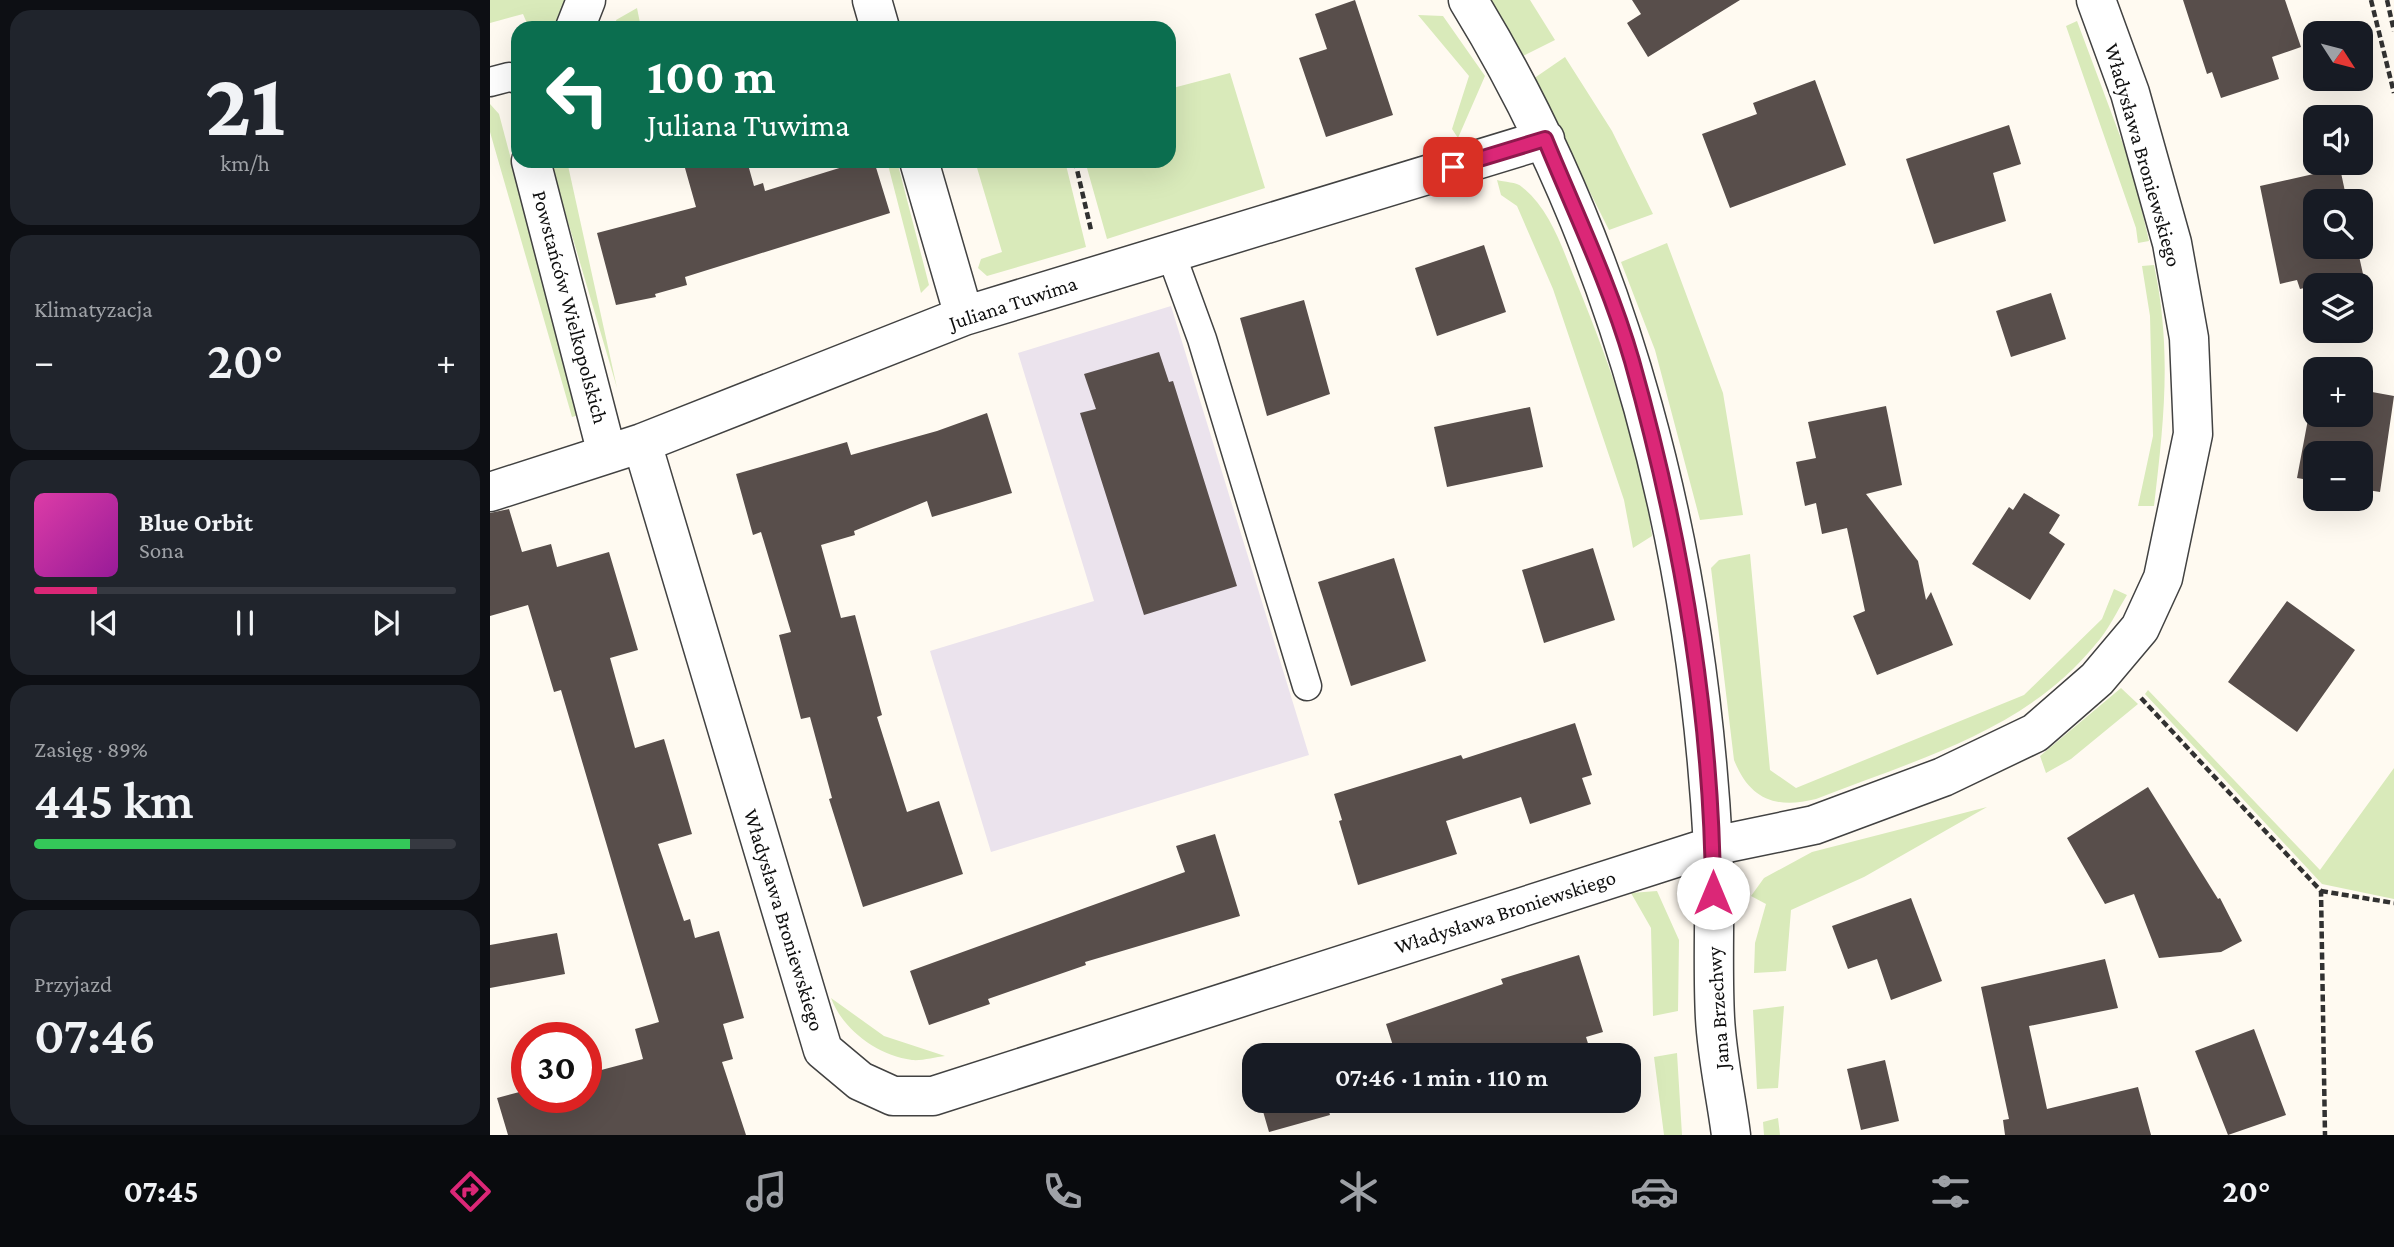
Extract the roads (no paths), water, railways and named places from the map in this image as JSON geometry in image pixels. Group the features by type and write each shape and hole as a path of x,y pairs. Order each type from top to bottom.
{"street":[{"path":"578,21 586,0"},
{"path":"872,0 878,21"},
{"name":"Jana Brzechwy","path":"1468,0 1496,45 1545,139 1631,359 1674,526 1691,627 1713,846 1715,1020 1731,1135"},
{"name":"Władysława Broniewskiego","path":"625,449 823,1050 860,1082 893,1096 933,1096 1713,846 1814,825 1986,758 2035,733 2109,664 2140,628 2163,578 2193,433 2189,338 2172,243 2130,93 2096,0"},
{"name":"Juliana Tuwima","path":"490,492 625,449 964,316 1545,139"},
{"name":"Powstańców Wielkopolskich","path":"533,168 625,449"},
{"path":"921,168 964,316"}],"lane":[{"path":"490,82 511,77"},
{"path":"1171,254 1202,339 1307,686"}]}
